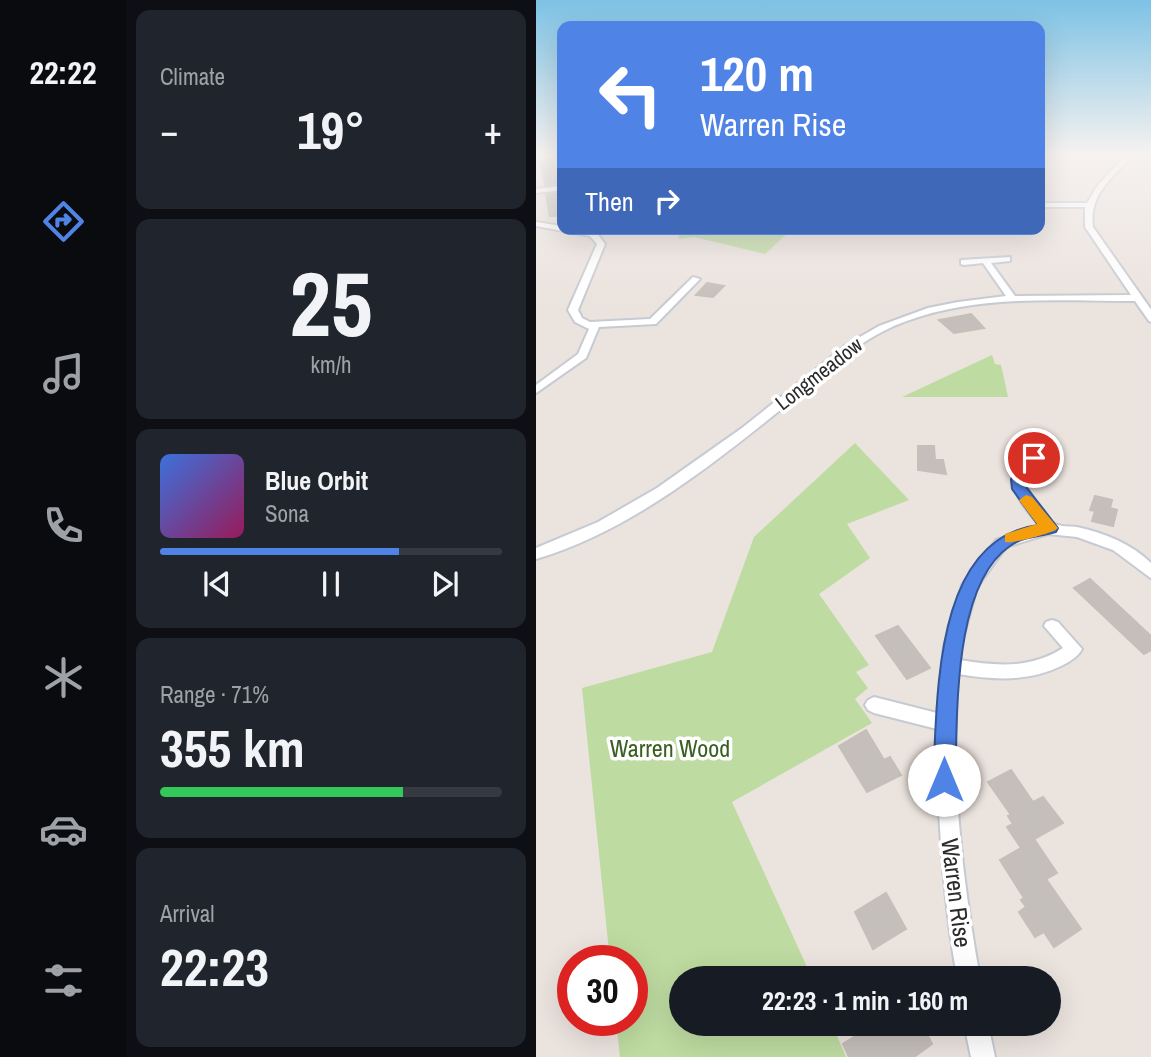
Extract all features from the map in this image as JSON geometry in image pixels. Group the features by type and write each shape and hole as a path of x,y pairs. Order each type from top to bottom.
{"street":[{"path":"1090,202 1086,216 1089,227 1151,320"},
{"path":"1045,205 1088,205"},
{"path":"536,224 557,227"},
{"path":"594,235 601,244 573,310 578,320 593,324 653,322 696,279"},
{"path":"964,262 1007,260"},
{"path":"986,261 1012,299"},
{"name":"Longmeadow","path":"536,554 610,523 675,484 852,347 881,328 939,309 1012,299 1137,298"},
{"path":"536,390 582,356 595,328 593,324"},
{"path":"1034,458 1018,479 1020,489 1050,528"},
{"name":"Warren Rise","path":"966,966 949,854 945,723 950,665 966,595 984,561 997,548 1017,535 1050,528 1076,531 1116,546 1136,558 1151,574"},
{"path":"950,665 995,674 1034,671 1050,665 1074,649 1052,626"},
{"path":"874,705 945,723"},
{"path":"979,1036 983,1057"}],"green space":[{"path":"679,235 786,235 765,254 694,237 679,239"},
{"path":"992,355 995,364 1001,365 1008,397 902,397"},
{"name":"Warren Wood","path":"855,443 909,500 847,524 870,558 819,594 869,665 856,672 868,688 855,699 872,723 732,802 807,966 669,966 669,1036 837,1036 846,1057 620,1057 618,1036 648,1036 648,945 608,945 582,688 712,652 754,537"}],"building":[{"path":"548,202 557,202 557,216 550,216"},
{"path":"707,283 724,286 713,297 696,295"},
{"path":"971,314 984,328 954,333 939,320"},
{"path":"918,446 934,446 935,460 943,460 946,474 918,470"},
{"path":"1095,496 1112,500 1110,508 1117,510 1113,526 1092,521 1095,511 1090,510"},
{"path":"1090,579 1151,636 1151,650 1144,654 1074,588"},
{"path":"898,626 930,668 907,679 876,636"},
{"path":"866,730 884,760 890,757 901,775 867,792 839,746"},
{"path":"1011,770 1033,802 1043,797 1063,823 1034,839 1057,873 1046,879 1081,929 1054,947 1044,932 1035,937 1019,912 1026,907 1021,900 1024,898 1000,860 1021,848 1007,827 1013,824 1008,816 1011,815 988,782"},
{"path":"886,893 906,929 873,949 855,912"},
{"path":"856,1036 928,1036 932,1044 914,1057 849,1057 843,1044"}],"slow traffic":[{"path":"1011,538 1023,532 1050,528 1026,500"}],"route":[{"path":"944,780 950,665 968,588 984,561 1003,543 1023,532 1050,528 1030,506 1020,489 1018,479 1034,458"}]}
